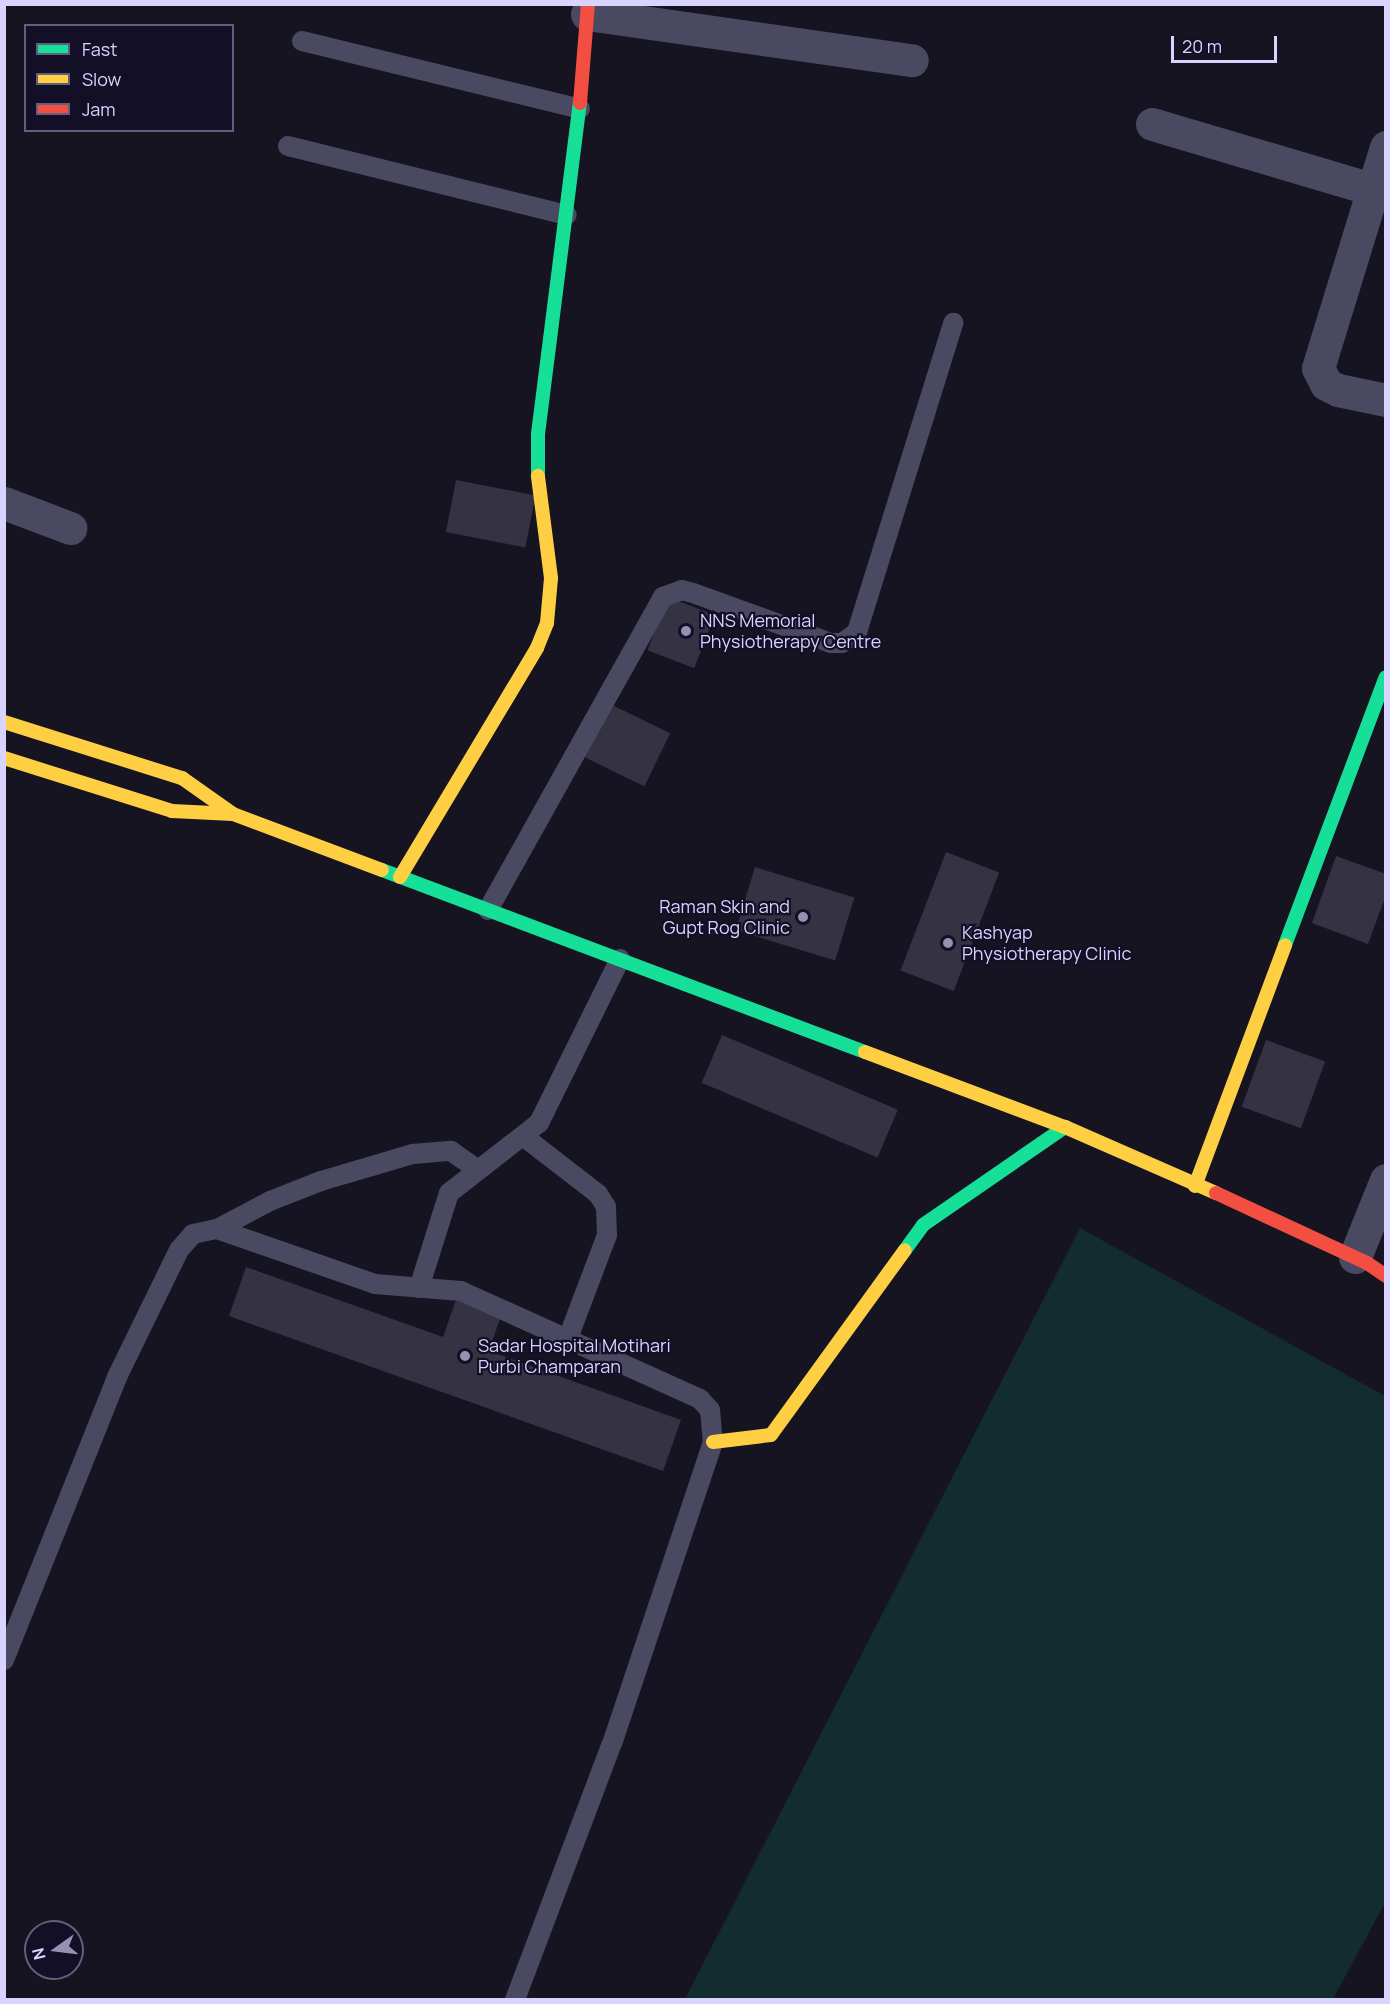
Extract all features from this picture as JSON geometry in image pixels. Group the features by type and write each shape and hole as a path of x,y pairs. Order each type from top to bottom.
{"street":[{"path":"400,877 537,648 547,623 551,578 538,475 538,434 580,109 587,9 912,60"},
{"path":"1152,124 1371,189"},
{"path":"1386,147 1371,189 1318,368 1326,384 1338,390 1386,400"},
{"path":"4,503 70,528"},
{"path":"1195,1186 1386,677"},
{"path":"4,722 182,778 233,814 1065,1127 1195,1186 1373,1260 1386,1180"},
{"path":"4,758 172,811 233,814"},
{"path":"713,1442 771,1435 922,1225 1065,1127"}],"lane":[{"path":"303,41 580,109"},
{"path":"288,146 567,215"},
{"path":"488,910 654,605 663,597 682,590 693,593 831,644 842,643 857,632 953,323"},
{"path":"419,1288 449,1193 477,1169 523,1136 550,1108 620,959"},
{"path":"523,1136 598,1194 606,1207 607,1235 568,1338"},
{"path":"4,1660 117,1377 173,1260 186,1239 218,1229 270,1201 321,1181 413,1154 451,1151 477,1169"},
{"path":"218,1229 375,1284 461,1291 700,1399 710,1410 713,1442 612,1743 515,2000"}],"green space":[{"path":"1080,1228 1385,1396 1385,1903 1333,1999 685,1999"}],"building":[{"path":"456,480 536,495 525,547 446,532"},
{"path":"668,597 715,615 694,668 648,650"},
{"path":"610,704 670,733 644,786 584,757"},
{"path":"946,852 999,872 954,991 900,971"},
{"path":"1336,856 1386,874 1386,895 1368,944 1312,923"},
{"path":"755,867 854,897 835,961 736,930"},
{"path":"722,1035 898,1110 877,1157 702,1083"},
{"path":"1266,1040 1325,1062 1301,1128 1242,1107"},
{"path":"246,1267 443,1337 458,1294 503,1310 489,1351 681,1420 663,1471 229,1316"}],"traffic: fast":[{"path":"538,476 538,434 580,103"},
{"path":"1285,945 1386,677"},
{"path":"382,870 865,1052"},
{"path":"905,1250 923,1225 1065,1127"}],"traffic: slow":[{"path":"400,877 537,648 547,623 551,578 538,476"},
{"path":"4,722 182,778 233,814 382,870"},
{"path":"4,758 172,811 233,814"},
{"path":"1195,1186 1285,945"},
{"path":"865,1052 1065,1127 1216,1193"},
{"path":"713,1442 771,1435 905,1250"}],"traffic: jam":[{"path":"580,103 588,4"},
{"path":"1216,1193 1367,1263 1386,1276"}],"place":[{"name":"NNS Memorial Physiotherapy Centre","path":"686,631"},
{"name":"Raman Skin and Gupt Rog Clinic","path":"803,917"},
{"name":"Kashyap Physiotherapy Clinic","path":"948,943"},
{"name":"Sadar Hospital Motihari Purbi Champaran","path":"465,1356"}]}
